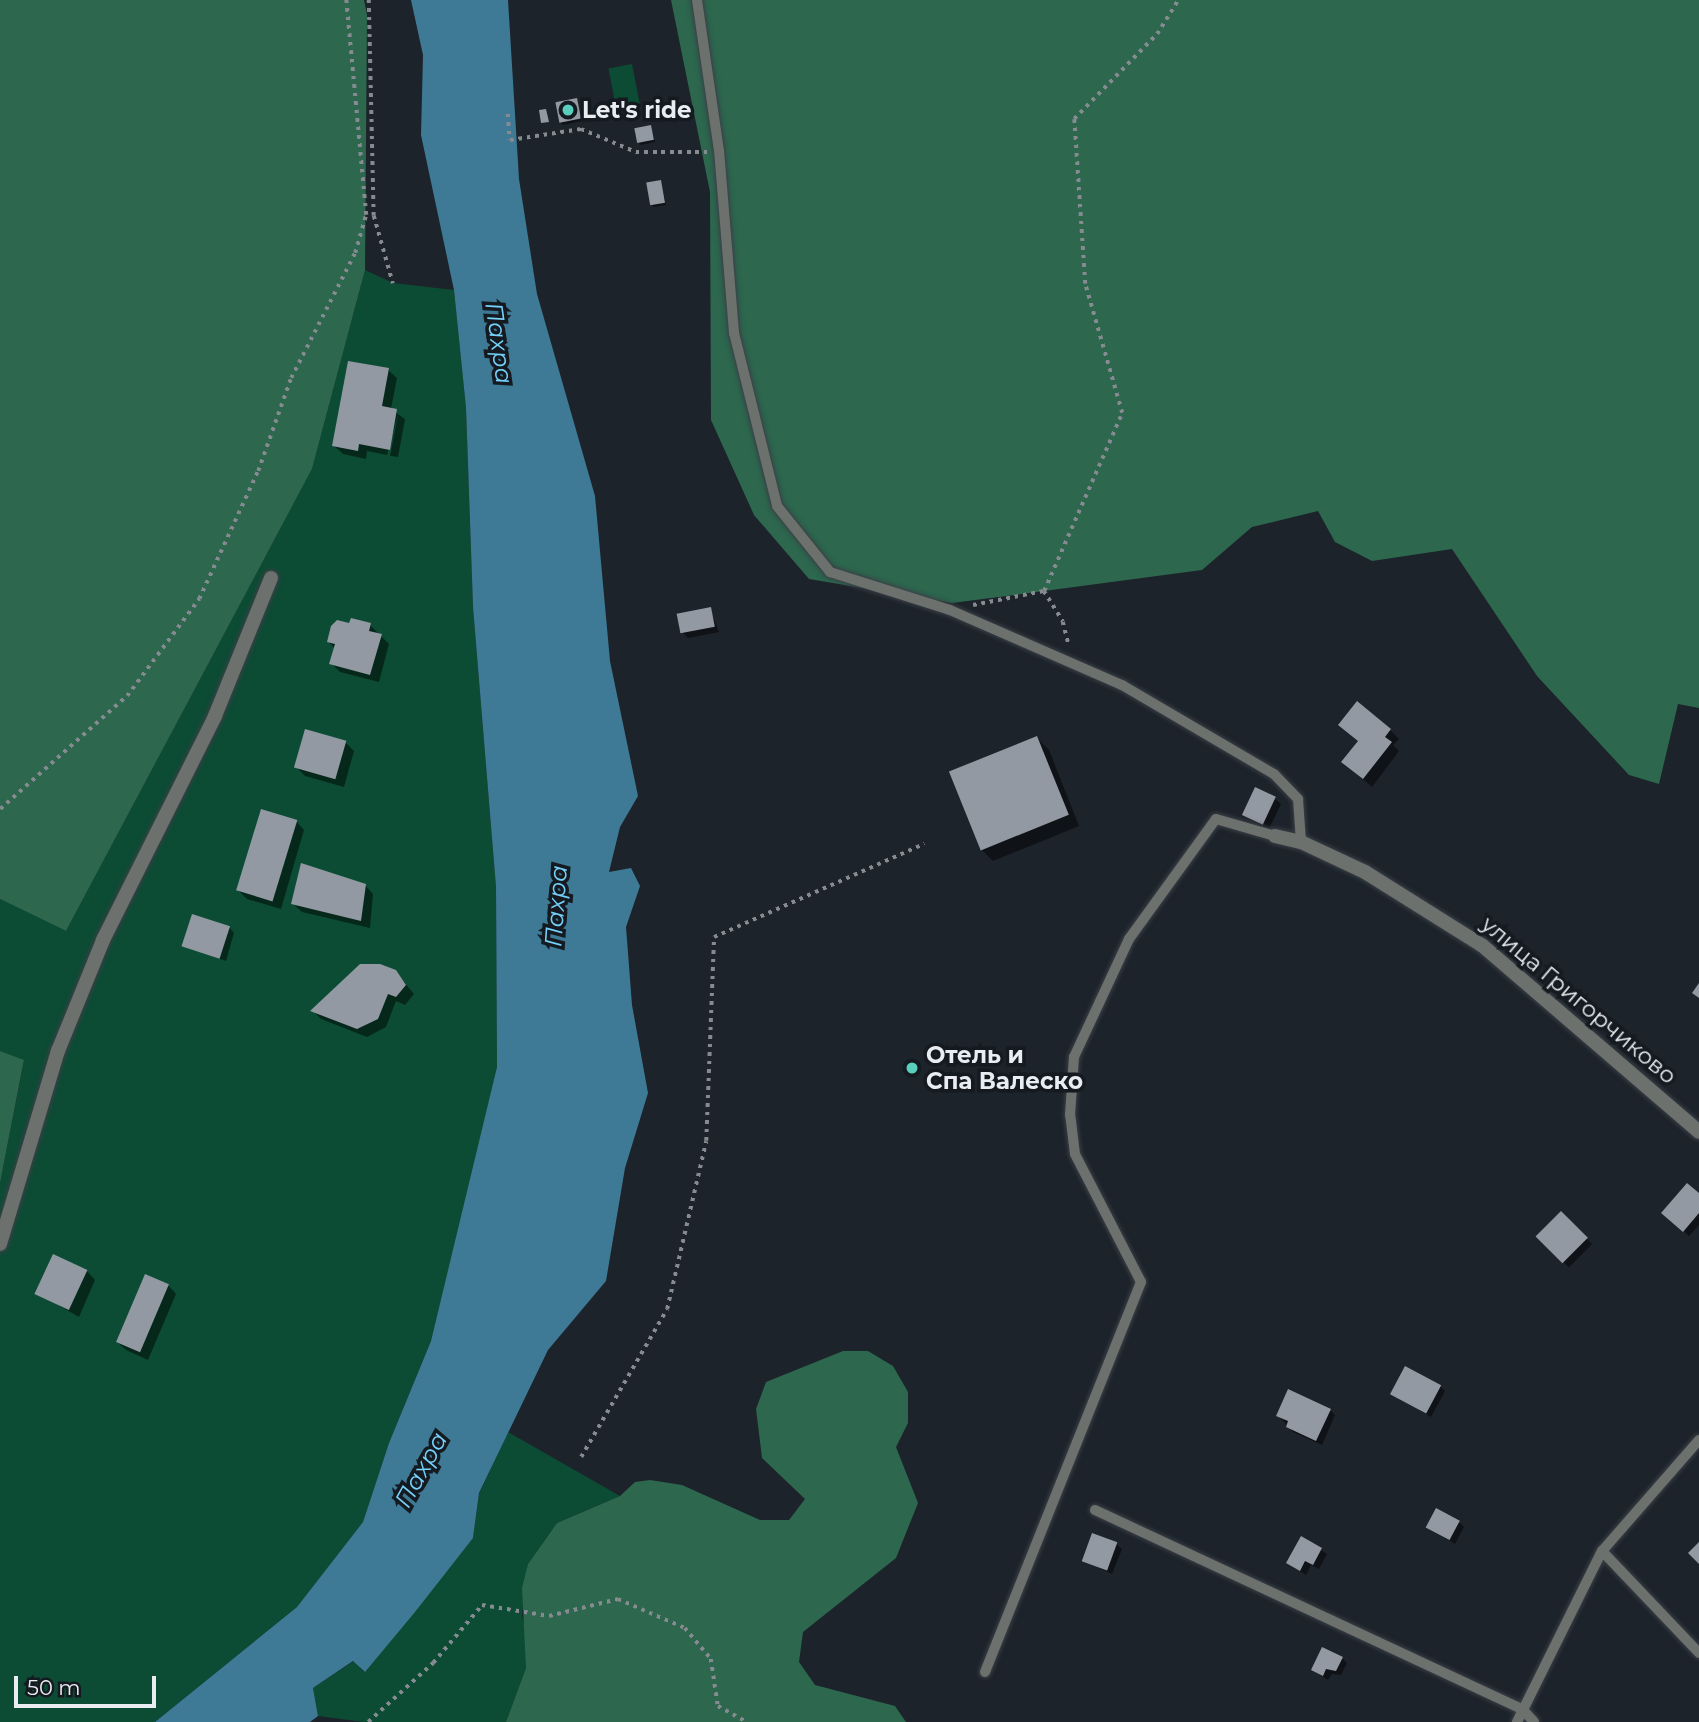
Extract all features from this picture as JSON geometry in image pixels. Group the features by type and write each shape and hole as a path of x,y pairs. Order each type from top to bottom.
{"street":[{"path":"0,1244 58,1051 103,940 209,728 271,578"},
{"name":"улица Григорчиково","path":"1275,836 1301,842 1365,872 1483,946 1699,1132"}],"lane":[{"path":"697,0 719,150 734,333 777,506 830,572 950,610 1122,685 1274,774 1298,799 1301,842"},
{"path":"985,1672 1141,1282 1075,1154 1070,1115 1074,1057 1129,939 1216,819 1275,836"},
{"path":"1517,1722 1602,1551 1699,1440"},
{"path":"1095,1510 1522,1710 1534,1722"},
{"path":"1602,1551 1699,1653"}],"path":[{"path":"0,808 127,696 199,599 258,471 291,378 355,253 366,215 346,0"},
{"path":"369,0 374,216 393,284"},
{"path":"1044,592 1122,413 1085,284 1074,119 1157,34 1178,0"},
{"path":"508,114 510,139 581,129 636,152 703,153"},
{"path":"950,610 1044,592"},
{"path":"1044,592 1063,622 1073,664"},
{"path":"581,1457 667,1309 706,1141 715,937 924,844"},
{"path":"368,1722 433,1663 482,1605 549,1616 618,1599 685,1628 711,1659 718,1706 747,1722"}],"green space":[{"path":"0,0 364,0 367,15 365,270 312,469 66,931 0,899"},
{"path":"671,0 1699,0 1699,708 1678,704 1659,784 1629,775 1537,676 1452,549 1372,561 1335,542 1318,511 1252,527 1202,570 952,603 809,579 754,515 711,420 710,192"},
{"path":"632,64 640,107 617,112 608,69"},
{"path":"365,270 393,283 454,290 466,408 473,607 496,887 497,1067 471,1184 431,1341 389,1443 363,1522 297,1607 155,1722 0,1722 0,1183 24,1061 0,1051 0,899 66,931 312,469"},
{"path":"0,1051 24,1060 0,1183"},
{"path":"843,1351 868,1351 893,1366 908,1392 908,1423 896,1447 918,1503 896,1558 803,1632 799,1662 815,1685 895,1706 906,1722 506,1722 526,1668 522,1588 528,1564 557,1523 620,1496 635,1482 650,1480 682,1485 760,1520 789,1520 805,1499 762,1458 756,1409 766,1382"},
{"path":"508,1432 620,1496 557,1523 528,1564 522,1615 528,1642 526,1668 506,1722 364,1722 318,1716 313,1688 354,1661 364,1672 473,1538 479,1494"}],"water":[{"name":"Пахра","path":"411,0 508,0 519,179 537,294 595,496 610,661 638,796 620,827 609,872 631,868 640,886 626,927 632,1005 648,1093 625,1168 606,1281 548,1350 479,1493 473,1538 415,1612 365,1672 353,1661 313,1688 318,1716 310,1722 155,1722 297,1607 363,1522 389,1443 431,1341 497,1067 496,887 473,607 466,408 454,290 421,135 423,55"}],"building":[{"name":"Let's ride","path":"577,98 581,119 559,123 555,102"},
{"path":"546,109 549,122 541,123 539,110"},
{"path":"651,125 654,140 637,143 634,128"},
{"path":"661,180 665,203 650,205 646,183"},
{"path":"348,361 389,368 382,406 397,409 390,450 359,444 358,451 332,446"},
{"path":"711,607 715,627 680,633 677,614"},
{"path":"351,618 371,623 369,631 382,634 370,675 329,664 335,644 327,642 331,626 337,620 349,623"},
{"path":"1357,701 1391,729 1385,737 1392,742 1363,779 1341,762 1358,741 1338,725"},
{"path":"305,729 346,741 335,779 294,767"},
{"path":"1037,736 1069,815 981,850 949,772"},
{"path":"1255,787 1276,797 1263,825 1242,815"},
{"path":"261,809 297,820 272,901 236,890"},
{"path":"301,863 366,884 361,921 291,904"},
{"path":"192,914 230,926 220,959 181,946"},
{"path":"360,964 380,964 396,970 406,985 396,997 388,994 378,1019 357,1029 310,1011"},
{"path":"1699,983 1699,998 1692,993"},
{"path":"1687,1183 1699,1193 1699,1213 1683,1232 1661,1213"},
{"path":"1561,1211 1588,1238 1562,1263 1536,1236"},
{"path":"53,1254 87,1270 69,1310 34,1294"},
{"path":"145,1274 169,1284 140,1352 116,1342"},
{"path":"1405,1366 1441,1385 1426,1414 1390,1394"},
{"path":"1288,1389 1331,1409 1316,1441 1286,1427 1288,1421 1276,1416"},
{"path":"1436,1508 1460,1521 1450,1540 1426,1527"},
{"path":"1092,1533 1117,1542 1107,1570 1082,1561"},
{"path":"1301,1536 1322,1548 1313,1565 1305,1561 1300,1571 1286,1563"},
{"path":"1699,1542 1699,1564 1688,1553"},
{"path":"1322,1647 1343,1657 1336,1671 1326,1669 1323,1676 1311,1670"}],"place":[{"name":"Let's ride","path":"568,110"},
{"name":"Отель и Спа Валеско","path":"912,1068"}]}
